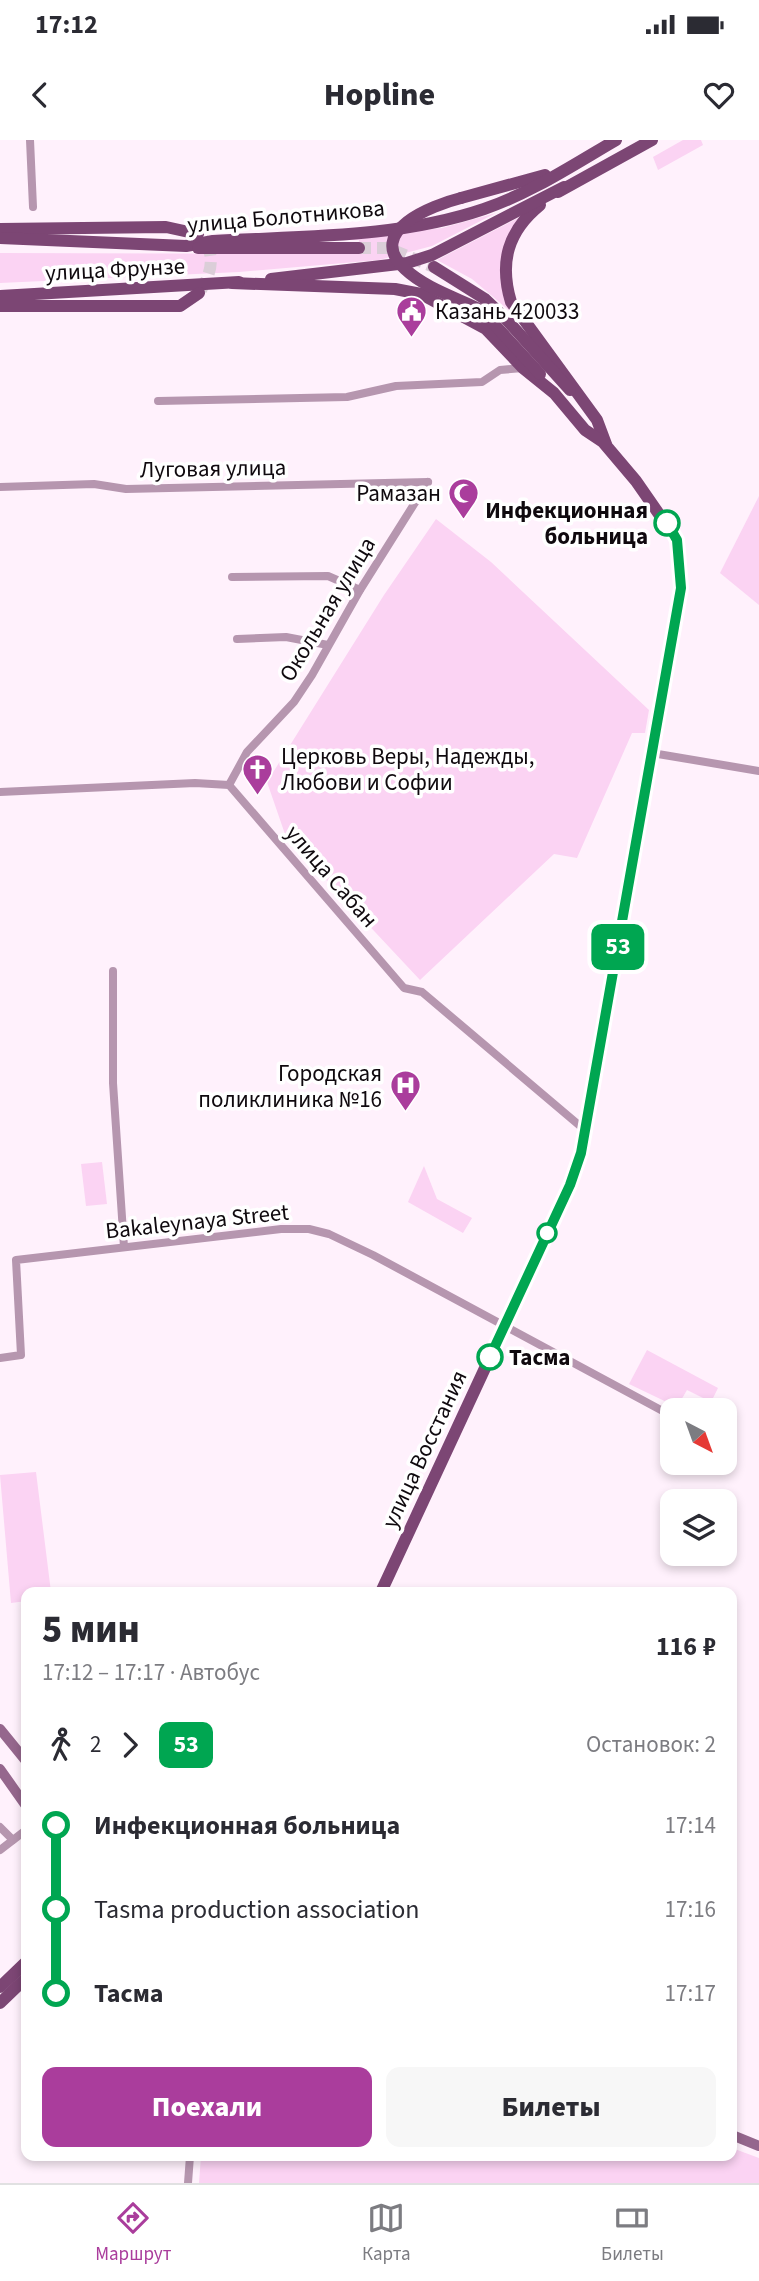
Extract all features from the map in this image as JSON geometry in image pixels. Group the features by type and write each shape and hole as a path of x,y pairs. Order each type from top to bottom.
{"main road":[{"path":"554,393 506,335 481,310 407,272 397,258 394,246 396,235 414,215 461,198 565,169 616,140"},
{"path":"232,283 407,263 432,255 652,140"},
{"name":"улица Болотникова","path":"0,237 186,246 213,241 381,230 481,210 514,198 565,169"},
{"path":"564,187 526,216 514,232 507,249 505,283 512,302 580,399"},
{"path":"0,229 166,227 198,234"},
{"path":"186,246 215,250 359,248"},
{"path":"434,267 485,299 560,381 580,399"},
{"name":"улица Фрунзе","path":"0,296 232,283"},
{"name":"улица Восстания","path":"232,283 395,289 421,294 466,316 486,329 523,368 554,393 585,430 608,448 677,540 681,588 586,1130 570,1185 383,1587"},
{"path":"0,306 180,306 200,293"},
{"name":"улица Восстания","path":"580,399 597,420 608,448"},
{"path":"0,1729 21,1755"},
{"path":"0,1769 21,1799"},
{"path":"0,1987 21,1967"},
{"path":"0,2003 21,1983"},
{"path":"737,2137 759,2146"}],"street":[{"path":"30,140 33,207"},
{"path":"158,401 347,397 396,386 482,383 500,370 523,368"},
{"name":"Луговая улица","path":"0,487 94,484 127,489 428,482"},
{"name":"Окольная улица","path":"229,785 247,752 294,702 428,482"},
{"path":"232,577 328,576 360,590"},
{"path":"237,639 286,638 328,645"},
{"path":"652,752 759,771"},
{"path":"0,792 195,783 229,785"},
{"name":"улица Сабан","path":"229,785 404,988 422,992 586,1130"},
{"path":"113,971 113,1083 124,1247"},
{"name":"Bakaleynaya Street","path":"0,1358 21,1355 16,1260 242,1232 317,1230 373,1255 660,1410"},
{"path":"0,1827 13,1840"},
{"path":"0,1850 21,1834"},
{"path":"188,2183 190,2161"}],"shaded area":[{"path":"683,140 701,140 703,145 658,170 653,157"},
{"path":"496,213 432,246 379,260 239,272 0,283 0,253 358,254 359,240 330,240 442,228"},
{"path":"520,217 506,241 500,264 502,288 512,313 472,279 437,260"},
{"path":"759,496 759,605 720,573"},
{"path":"436,519 491,562 649,710 645,733 632,733 577,858 554,854 420,980 286,837 267,782 384,595"},
{"path":"102,1162 107,1204 86,1206 81,1164"},
{"path":"424,1166 437,1199 472,1218 463,1233 408,1202"},
{"path":"647,1350 718,1388 713,1398 703,1398 687,1390 682,1398 660,1399 629,1384"},
{"path":"36,1472 50,1587 21,1587 21,1602 11,1603 0,1475"},
{"path":"737,2150 759,2158 759,2183 199,2183 201,2161 737,2161"}],"tunnel":[{"path":"201,290 211,265 210,252 203,239"},
{"path":"359,248 388,248 434,267"}],"bus line":[{"name":"53","path":"490,1357 570,1185 586,1130 681,588 677,540 667,523"}],"place":[{"name":"Казань 420033","path":"412,338"},
{"name":"Рамазан","path":"464,520"},
{"name":"Инфекционная больница","path":"667,523"},
{"name":"Церковь Веры, Надежды, Любови и Софии","path":"258,796"},
{"name":"Городская поликлиника №16","path":"405,1113"},
{"name":"Тасма","path":"490,1357"}]}
